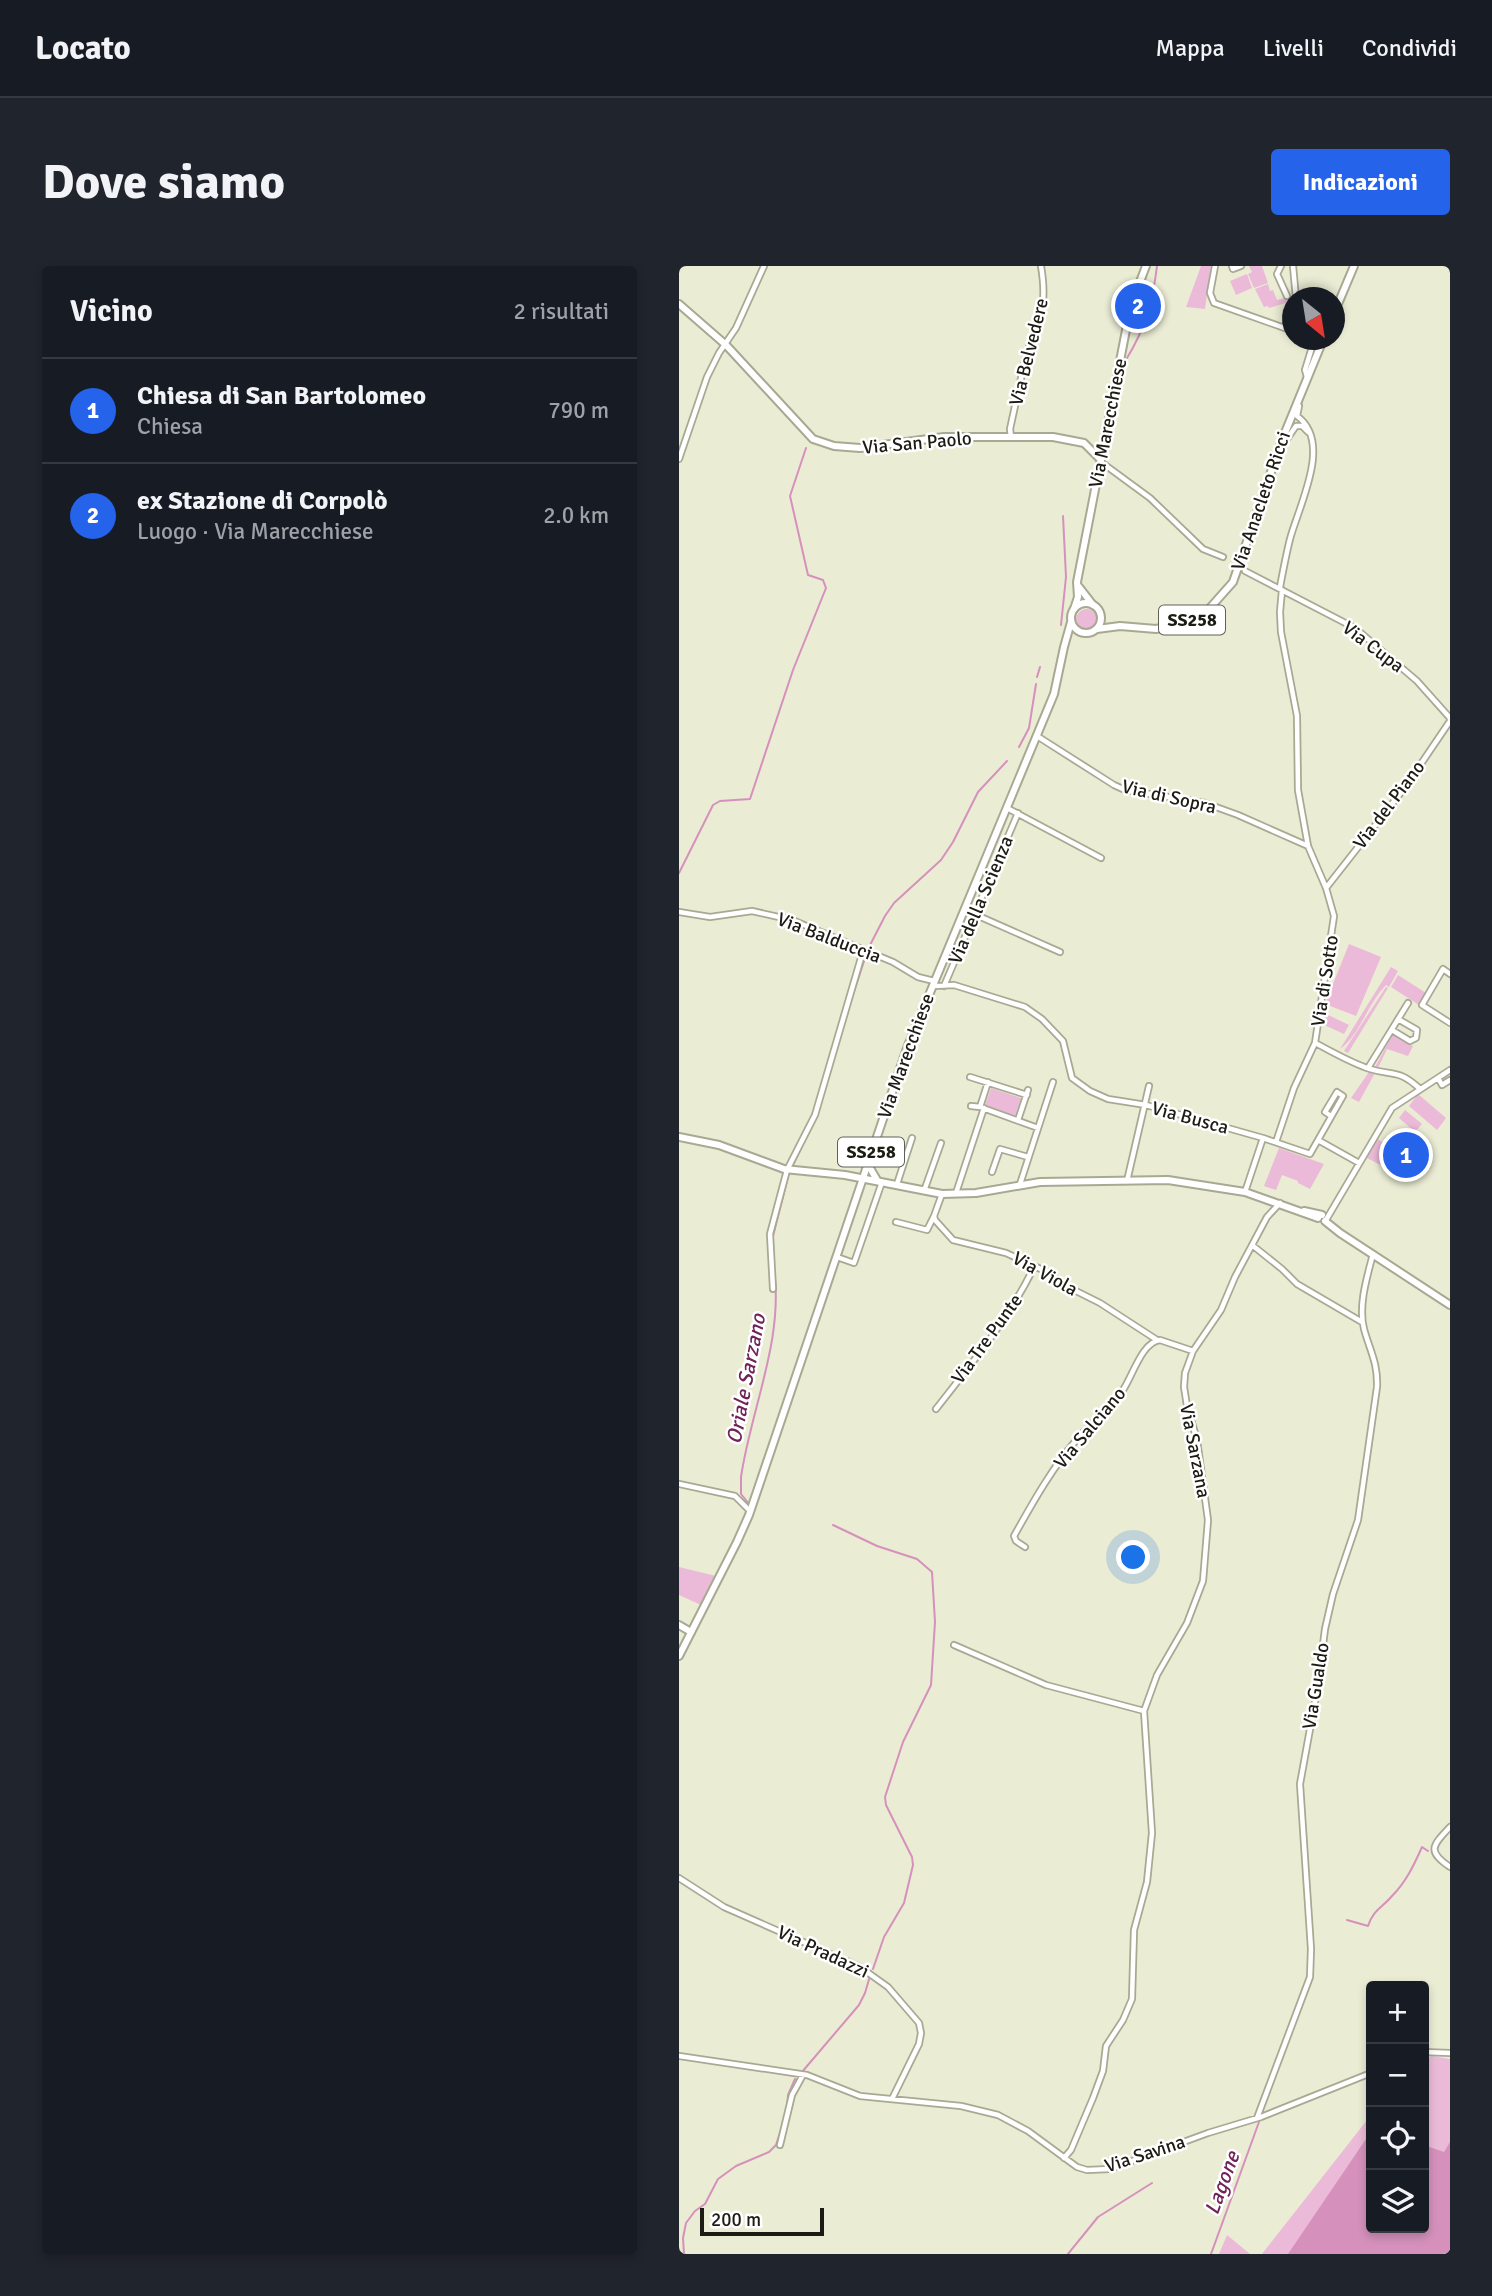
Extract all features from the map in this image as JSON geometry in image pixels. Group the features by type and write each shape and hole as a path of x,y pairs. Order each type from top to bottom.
{"main road":[{"name":"Via Marecchiese","path":"1074,609 1126,330 1146,266"},
{"path":"1345,287 1354,266"},
{"name":"Via San Paolo","path":"679,304 726,345 807,434 822,442 860,448 944,437 1053,437 1084,443 1101,461"},
{"name":"Via Anacleto Ricci","path":"1097,629 1121,626 1168,628 1193,619 1217,601 1233,582 1318,350"},
{"path":"1077,582 1082,593 1093,605"},
{"path":"1074,609 1083,604 1093,605"},
{"name":"SS258","path":"1093,605 1101,615"},
{"name":"SS258","path":"1072,622 1074,609"},
{"path":"1097,629 1101,615"},
{"name":"Via Anacleto Ricci","path":"1101,615 1121,626"},
{"name":"Via Marecchiese","path":"679,1656 750,1511 907,1048 1054,694 1063,647 1072,622"},
{"path":"1072,622 1075,629 1083,633"},
{"name":"SS258","path":"1063,647 1071,638 1097,629"},
{"path":"679,1138 719,1145 787,1170 879,1181 942,1194 1020,1184 1127,1181 1188,1182 1245,1192 1297,1210 1312,1211 1340,1233 1450,1305"},
{"path":"867,1163 879,1181"},
{"path":"679,1625 691,1632"}],"street":[{"path":"679,459 707,377 736,328 764,266"},
{"name":"Via Belvedere","path":"1011,437 1025,360 1043,311 1045,289 1041,266"},
{"path":"1215,266 1210,293 1214,303 1282,328"},
{"path":"1233,266 1233,269 1241,266"},
{"path":"1283,287 1277,274 1281,266 1293,267 1295,287"},
{"path":"1307,377 1305,370 1311,350"},
{"path":"1281,589 1290,538 1311,476 1314,456 1306,423 1297,414 1303,397 1302,389"},
{"path":"1278,453 1290,431 1296,426 1302,426 1310,435"},
{"path":"1101,461 1141,491 1203,549 1223,557"},
{"name":"Via Cupa","path":"1245,571 1355,628 1417,681 1450,719"},
{"name":"Via di Sotto","path":"1281,589 1281,632 1297,716 1298,790 1308,846 1326,888 1334,916 1315,1043"},
{"name":"Via del Piano","path":"1326,888 1406,786 1450,719"},
{"name":"Via di Sopra","path":"1037,736 1114,785 1137,793 1205,803 1308,846"},
{"name":"Via della Scienza","path":"1007,808 1101,858"},
{"name":"Via della Scienza","path":"943,987 1018,813"},
{"name":"Via Balduccia","path":"679,912 710,916 752,911 792,920 893,962 933,984"},
{"path":"974,914 1060,952"},
{"path":"773,1289 770,1234 787,1170 815,1115 863,951"},
{"path":"1450,974 1443,970 1422,1005 1450,1023"},
{"name":"Via Busca","path":"933,984 943,987 954,985 1025,1007 1042,1019 1063,1041 1070,1072 1078,1083 1108,1099 1146,1105 1310,1154 1318,1139"},
{"path":"1368,1068 1408,1003"},
{"path":"1392,1030 1410,1041 1416,1038 1417,1030 1398,1018"},
{"path":"1276,1142 1294,1088 1315,1043 1368,1068 1396,1073 1420,1089"},
{"path":"1323,1219 1334,1208 1392,1108 1450,1070"},
{"path":"970,1077 1028,1092 1018,1120"},
{"path":"1438,1078 1442,1085 1450,1080"},
{"path":"956,1194 988,1082"},
{"path":"1020,1184 1053,1082"},
{"path":"1127,1181 1149,1086"},
{"path":"1331,1116 1325,1112 1336,1092 1343,1096 1318,1139 1359,1163"},
{"path":"971,1107 982,1108 1038,1128"},
{"path":"897,1184 912,1138"},
{"path":"1245,1192 1263,1138"},
{"path":"925,1191 941,1143"},
{"path":"992,1172 1000,1149 1028,1157"},
{"path":"836,1256 854,1263 879,1181"},
{"path":"896,1222 927,1230 942,1194"},
{"name":"Via Sarzana","path":"1064,2158 1071,2150 1093,2098 1103,2071 1106,2046 1123,2020 1132,1999 1134,1930 1147,1882 1152,1833 1144,1711 1157,1675 1187,1623 1205,1572 1208,1520 1197,1440 1184,1387 1185,1373 1193,1351 1221,1310 1267,1217 1280,1203"},
{"name":"Via Viola","path":"935,1216 940,1227 953,1240 1006,1252 1100,1303 1157,1340"},
{"path":"1252,1245 1297,1284 1363,1322"},
{"name":"Via Gualdo","path":"1257,2118 1311,1968 1300,1784 1330,1605 1358,1520 1377,1387 1378,1370 1363,1322 1364,1297 1373,1254"},
{"name":"Via Tre Punte","path":"936,1409 1014,1304 1034,1267"},
{"path":"1157,1340 1193,1351"},
{"name":"Via Salciano","path":"1025,1547 1016,1541 1014,1536 1053,1472 1079,1436 1111,1406 1149,1345 1157,1340"},
{"path":"679,1484 735,1496 750,1511"},
{"path":"954,1645 1046,1685 1144,1711"},
{"path":"1450,1827 1434,1844 1433,1849 1450,1867"},
{"name":"Via Pradazzi","path":"679,1878 724,1907 860,1968 888,1987 919,2023 921,2033 919,2044 893,2099"},
{"path":"1429,2052 1450,2053"},
{"name":"Via Savina","path":"679,2056 803,2075 860,2096 961,2106 998,2115 1028,2131 1077,2167 1087,2170 1110,2169 1207,2133 1257,2118 1366,2075"},
{"path":"780,2145 792,2095 803,2075"}],"shaded area":[{"path":"1201,266 1211,266 1205,309 1186,307"},
{"path":"1249,266 1262,266 1268,283 1254,288 1248,274 1252,272"},
{"path":"1247,274 1252,288 1236,295 1230,281"},
{"path":"1268,284 1277,300 1282,299 1282,304 1264,307 1255,289"},
{"path":"1087,609 1095,612 1098,620 1095,628 1087,631 1079,628 1076,620 1079,612"},
{"path":"1349,944 1381,957 1356,1016 1325,1004"},
{"path":"1391,967 1398,971 1389,987 1386,985 1380,992 1353,1036 1340,1049"},
{"path":"1398,975 1426,993 1419,1005 1391,987"},
{"path":"1386,987 1388,988 1348,1053 1344,1051"},
{"path":"1326,1014 1349,1025 1344,1034 1322,1024"},
{"path":"1393,1034 1413,1046 1408,1056 1387,1049 1378,1068 1375,1067"},
{"path":"1369,1072 1375,1073 1359,1102 1351,1098"},
{"path":"991,1088 1021,1098 1015,1116 985,1105"},
{"path":"1418,1094 1446,1118 1437,1130 1409,1106"},
{"path":"1405,1110 1422,1124 1415,1132 1399,1118"},
{"path":"1378,1139 1391,1149 1393,1155 1387,1162 1400,1171 1398,1174 1367,1158"},
{"path":"1279,1148 1324,1164 1310,1189 1282,1175 1276,1190 1264,1186"},
{"path":"679,1567 716,1576 701,1605 679,1595"},
{"path":"1429,2057 1450,2059 1450,2254 1262,2254 1366,2121 1366,2233 1429,2233"},
{"path":"1366,2139 1366,2233 1429,2233 1429,2147 1444,2152 1450,2142 1450,2254 1288,2254"},
{"path":"1227,2235 1250,2254 1219,2254"}],"waterway":[{"name":"Oriale Sarzano","path":"1127,358 1147,314 1157,266"},
{"path":"679,873 713,805 720,801 750,799 793,670 826,588 823,580 808,575 790,496 806,448"},
{"name":"Oriale Sarzano","path":"1061,625 1066,577 1063,516"},
{"name":"Oriale Sarzano","path":"1037,677 1040,667"},
{"name":"Oriale Sarzano","path":"1019,747 1029,728 1036,684"},
{"name":"Oriale Sarzano","path":"868,949 894,903 941,860 978,792 1007,761"},
{"name":"Oriale Sarzano","path":"849,1007 866,955"},
{"name":"Oriale Sarzano","path":"820,1105 836,1050"},
{"name":"Oriale Sarzano","path":"792,1167 813,1123"},
{"name":"Oriale Sarzano","path":"772,1240 789,1173"},
{"name":"Oriale Sarzano","path":"749,1504 741,1494 741,1477 771,1348 776,1296 774,1270"},
{"name":"Oriale Sarzano","path":"833,1525 877,1546 917,1559 932,1572 935,1622 931,1685 903,1742 885,1797 886,1805 912,1857 913,1865 904,1903 884,1937 873,1969"},
{"name":"Lagone","path":"1347,1920 1368,1926 1375,1912 1406,1879 1422,1847 1428,1851"},
{"name":"Oriale Sarzano","path":"802,2072 859,2005 870,1976"},
{"name":"Oriale Sarzano","path":"787,2108 788,2095 795,2079"},
{"name":"Oriale Sarzano","path":"684,2254 686,2223 695,2211 705,2204 718,2179 736,2166 769,2152 776,2145 785,2117"},
{"name":"Lagone","path":"1211,2254 1259,2122"},
{"path":"1068,2254 1098,2217 1152,2183"}],"place":[{"name":"ex Stazione di Corpolò","path":"1138,306"},
{"name":"Chiesa di San Bartolomeo","path":"1406,1155"}]}
